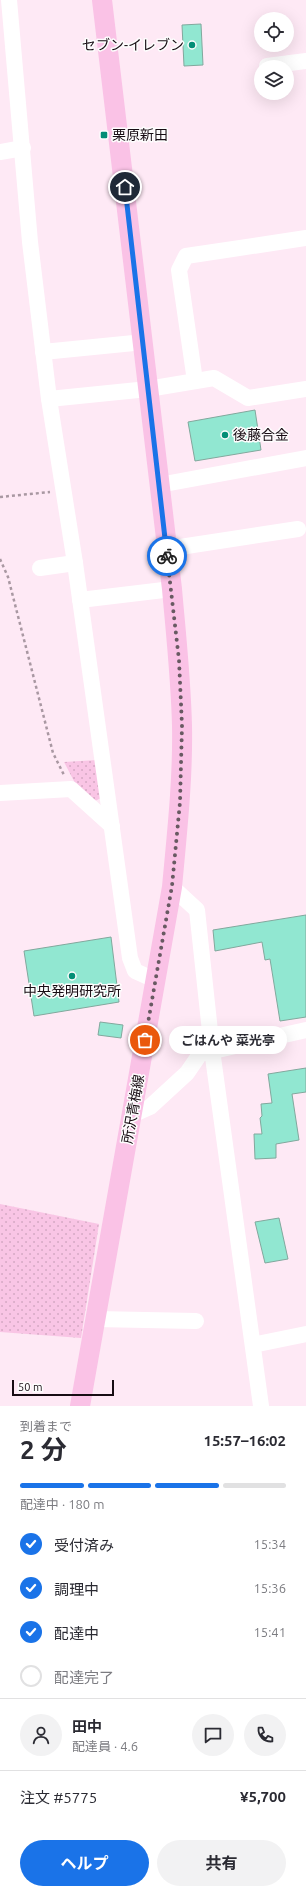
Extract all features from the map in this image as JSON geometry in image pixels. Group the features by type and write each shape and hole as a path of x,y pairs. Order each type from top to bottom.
{"main road":[{"name":"所沢青梅線","path":"80,1406 172,886 180,802 182,726 179,660 172,589 166,549 144,342 102,0"}],"street":[{"path":"9,0 30,242 43,352 62,490 75,563 130,958 135,971 155,980"},
{"path":"294,62 306,60"},
{"path":"0,152 23,148"},
{"path":"195,381 179,270 186,256 306,238"},
{"path":"43,352 144,342"},
{"path":"49,399 148,389 214,378 248,398 306,389"},
{"path":"159,485 306,458"},
{"path":"166,549 298,530"},
{"path":"40,568 75,563"},
{"path":"80,600 172,589"},
{"path":"0,793 72,789 112,826"},
{"path":"172,886 197,910 212,1050 261,1406"},
{"path":"132,1115 150,1107 187,1074 200,1054 212,1050 306,1030"},
{"path":"95,1319 196,1321"},
{"path":"253,1344 306,1334"}],"path":[{"path":"0,496 62,490"},
{"path":"0,559 8,577 53,754 72,789"}],"shaded area":[{"path":"97,760 103,797 93,802 75,783 64,762"},
{"path":"0,1204 99,1224 81,1338 0,1332"}],"building":[{"name":"セブン-イレブン","path":"201,24 203,65 184,66 182,25"},
{"path":"255,410 261,450 195,461 188,422"},
{"path":"306,915 306,1017 280,1021 270,959 265,960 262,942 215,951 213,930"},
{"name":"中央発明研究所","path":"111,937 119,1002 34,1016 24,951"},
{"path":"100,1022 123,1025 121,1038 98,1035"},
{"path":"306,1068 306,1092 292,1094 299,1140 276,1144 276,1158 255,1159 254,1134 262,1134 260,1118 262,1116 261,1104 272,1103 268,1074"},
{"path":"279,1218 288,1259 265,1263 255,1222"}],"way so far":[{"path":"145,1040 172,886 180,802 182,726 179,660 167,556"}],"place":[{"name":"セブン-イレブン","path":"192,45"},
{"name":"栗原新田","path":"104,135"},
{"name":"後藤合金","path":"225,435"},
{"name":"中央発明研究所","path":"72,976"},
{"name":"ごはんや 菜光亭","path":"145,1040"}],"route":[{"path":"125,187 144,342 149,403 167,556"}]}
